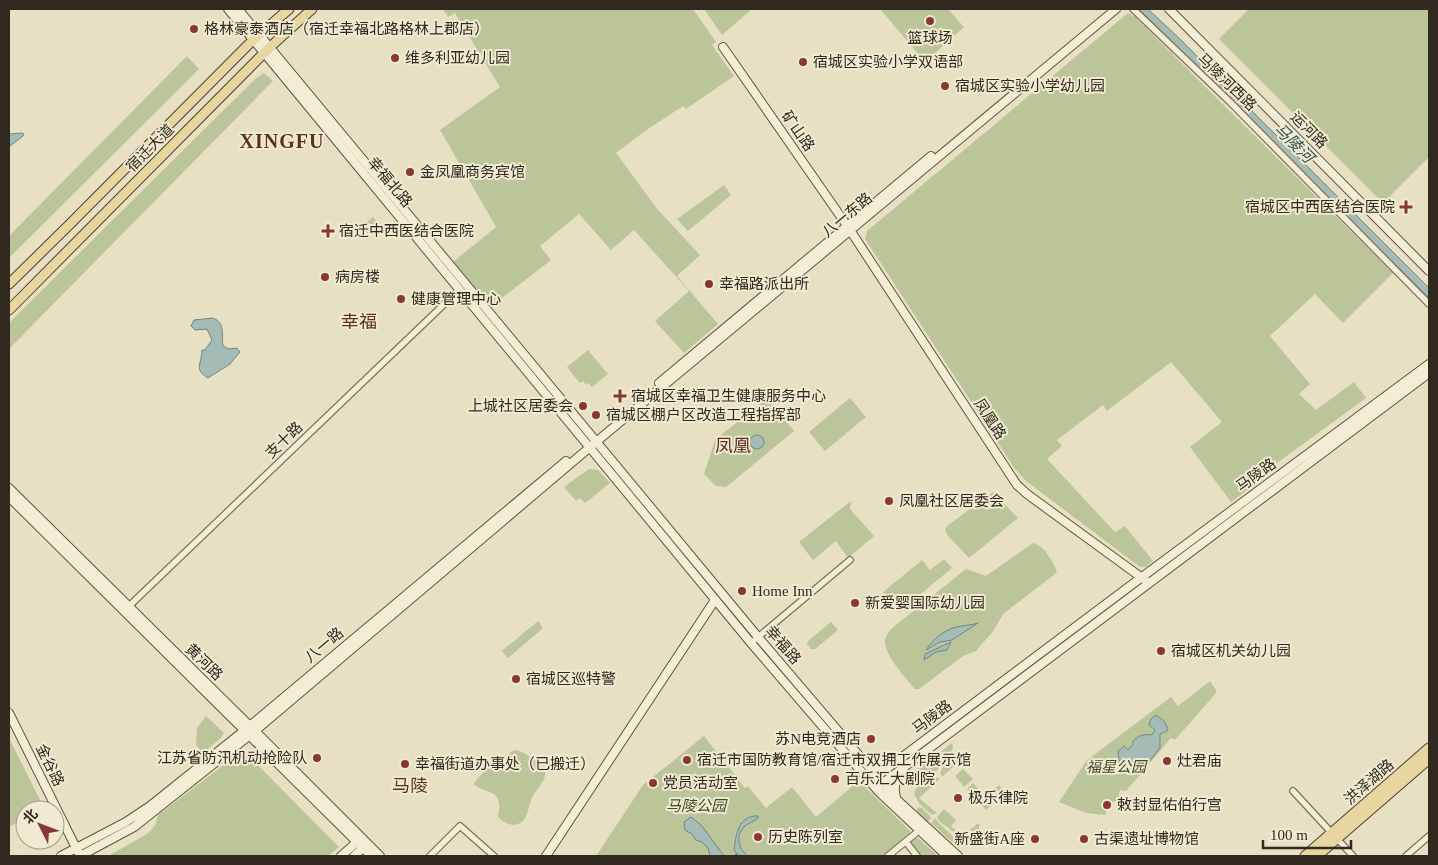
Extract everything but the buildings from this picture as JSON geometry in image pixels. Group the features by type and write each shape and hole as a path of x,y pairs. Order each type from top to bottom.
{"main road":[{"name":"幸福北路","path":"228,9 268,50 402,210 592,443"},
{"name":"幸福北路","path":"238,9 257,37"},
{"name":"宿迁大道","path":"9,284 257,37 288,9"},
{"name":"宿迁大道","path":"9,310 268,50 312,9"},
{"name":"八一东路","path":"592,443 1108,9"},
{"name":"八一东路","path":"848,228 1116,9"},
{"name":"运河路","path":"1169,9 1429,271"},
{"name":"矿山路","path":"723,47 848,228"},
{"name":"幸福北路","path":"268,50 460,289 592,443"},
{"name":"凤凰路","path":"848,228 1017,485 1149,583"},
{"name":"马陵路","path":"870,782 903,755 1429,364"},
{"name":"马陵路","path":"876,789 1429,373"},
{"name":"幸福路","path":"592,443 715,600 870,782"},
{"name":"幸福路","path":"592,443 896,799 947,856"},
{"name":"八一路","path":"61,856 78,852 143,811 250,730 592,443"},
{"name":"黄河路","path":"9,488 126,608"},
{"name":"黄河路","path":"9,497 126,608 250,730 371,856"},
{"path":"546,856 715,600"},
{"name":"金谷路","path":"9,713 78,852"},
{"name":"洪泽湖路","path":"1318,856 1334,836 1429,748"},
{"path":"860,756 874,766 883,765 903,755"},
{"name":"洪泽湖路","path":"1304,856 1334,836 1429,759"},
{"path":"896,799 894,787 896,780 910,762"},
{"path":"870,782 876,789"},
{"name":"幸福路","path":"876,789 922,829 958,856"},
{"name":"黄河路","path":"362,845 380,856"},
{"path":"341,856 362,845"},
{"path":"354,856 362,845"}],"street":[{"name":"马陵河西路","path":"1133,9 1230,102 1429,304"},
{"name":"支十路","path":"126,608 460,289"},
{"path":"751,643 850,560"},
{"path":"1293,791 1353,856"},
{"path":"430,856 460,826 463,826 494,856"},
{"path":"888,856 922,829"},
{"path":"1406,856 1429,836"},
{"path":"906,842 917,856"}],"green space":[{"path":"443,9 693,9 716,42 712,45 734,76 686,109 683,106 616,153 658,210 700,255 677,276 718,324 684,353 655,321 689,291 634,230 611,250 579,214 540,246 551,260 490,307 453,262 496,227 440,130 500,87 455,13 448,17"},
{"path":"704,9 752,9 722,35"},
{"path":"880,9 948,9 964,27 925,62"},
{"path":"1249,9 1429,9 1429,157 1383,203 1219,39"},
{"path":"1128,13 1135,17 1393,273 1343,323 1315,294 1270,336 1310,384 1299,394 1316,410 1354,382 1366,398 1269,469 1271,472 1231,502 1190,447 1222,422 1171,362 1107,411 1103,405 1057,440 1062,446 1047,459 1115,532 1125,526 1153,561 1146,567 1140,567 1026,481 1015,469 865,239 867,231"},
{"path":"187,56 199,69 9,258 9,236"},
{"path":"264,73 273,81 9,349 9,323 255,79"},
{"path":"724,185 731,195 688,231 677,219"},
{"path":"373,217 380,225 369,233 356,230"},
{"path":"588,350 608,374 592,387 588,383 586,385 583,381 580,383 567,367"},
{"path":"767,398 794,431 726,487 716,486 704,474 715,440"},
{"path":"850,398 866,417 825,451 809,432"},
{"path":"589,469 598,470 610,483 585,503 580,498 576,501 564,487"},
{"path":"993,492 1018,518 969,558 948,536 945,530 947,526"},
{"path":"851,501 850,509 874,536 848,558 836,541 813,560 799,542"},
{"path":"1033,543 1037,544 1048,554 1057,571 1055,574 1003,614 994,630 976,651 963,656 919,689 915,689 888,653 885,642 887,634 966,569 986,576"},
{"path":"944,559 952,568 899,612 883,592 922,560 930,570"},
{"path":"538,621 543,628 508,658 502,651"},
{"path":"831,622 838,630 815,649 811,649 807,644 808,641"},
{"name":"福星公园","path":"1210,681 1216,693 1175,740 1171,738 1126,791 1120,790 1117,801 1112,802 1107,799 1102,807 1107,810 1105,815 1086,813 1059,802 1087,760 1171,697 1178,706"},
{"path":"206,716 224,733 220,739 203,753 196,745 197,728"},
{"name":"马陵公园","path":"704,736 745,788 748,786 766,808 792,787 816,817 859,781 910,831 910,835 883,856 596,856 643,785"},
{"path":"9,738 40,800 15,800 15,824 9,827"},
{"path":"952,743 951,752 936,772 917,782 909,780 907,777"},
{"path":"515,750 533,758 544,770 545,776 532,798 524,820 512,825 504,822 498,816 499,806 496,796 474,784 486,770"},
{"path":"246,753 339,847 328,856 108,856 147,834 155,826 158,815 238,754"},
{"path":"955,754 960,754 964,757 942,777 940,773 947,759"},
{"path":"963,769 973,779 964,787 955,776"},
{"path":"931,777 940,779 919,798 937,813 932,815 919,803 914,794 918,785"},
{"path":"973,783 985,796 979,802 967,789"},
{"path":"999,785 1005,792 999,799 992,791"},
{"path":"989,794 996,801 986,810 980,803"},
{"path":"919,807 930,816 931,818 928,822 916,811"},
{"path":"944,809 956,820 951,826 968,841 975,835 970,830 978,823 980,825 978,827 984,833 966,846 937,817"},
{"path":"935,818 955,839 952,842 931,823"},
{"path":"918,838 938,856 919,856 910,843"}],"water":[{"path":"1139,9 1148,9 1181,40 1429,288 1429,298"},
{"path":"9,134 24,134 23,136 9,147"},
{"path":"213,318 220,323 223,346 229,349 237,348 240,352 230,364 208,378 203,375 199,366 202,350 205,350 212,340 207,329 195,330 191,326 194,320"},
{"path":"757,435 762,437 764,442 762,447 757,449 752,447 750,442 752,437"},
{"path":"978,623 952,640 940,642 926,650 937,637 946,631"},
{"path":"951,642 947,650 936,652 924,660 925,654"},
{"path":"1156,715 1164,721 1168,729 1160,734 1160,748 1143,769 1129,772 1119,760 1118,751 1124,746 1128,750 1133,741 1140,736 1152,735 1155,730 1149,725 1151,719"},
{"path":"758,816 758,818 744,827 739,839 740,847 748,856 739,856 734,850 738,829 744,821"},
{"path":"691,817 702,826 724,856 710,856 708,848 685,830 684,822"}],"place":[{"name":"篮球场","path":"930,21"},
{"name":"格林豪泰酒店（宿迁幸福北路格林上郡店）","path":"194,29"},
{"name":"维多利亚幼儿园","path":"395,58"},
{"name":"宿城区实验小学双语部","path":"803,62"},
{"name":"宿城区实验小学幼儿园","path":"945,86"},
{"name":"金凤凰商务宾馆","path":"410,172"},
{"name":"宿城区中西医结合医院","path":"1406,207"},
{"name":"宿迁中西医结合医院","path":"328,231"},
{"name":"病房楼","path":"325,277"},
{"name":"幸福路派出所","path":"709,284"},
{"name":"健康管理中心","path":"401,299"},
{"name":"宿城区幸福卫生健康服务中心","path":"620,396"},
{"name":"上城社区居委会","path":"583,406"},
{"name":"宿城区棚户区改造工程指挥部","path":"596,415"},
{"name":"凤凰社区居委会","path":"889,501"},
{"name":"Home Inn","path":"742,591"},
{"name":"新爱婴国际幼儿园","path":"855,603"},
{"name":"宿城区机关幼儿园","path":"1161,651"},
{"name":"宿城区巡特警","path":"516,679"},
{"name":"苏N电竞酒店","path":"871,739"},
{"name":"江苏省防汛机动抢险队","path":"317,758"},
{"name":"宿迁市国防教育馆/宿迁市双拥工作展示馆","path":"687,760"},
{"name":"灶君庙","path":"1167,761"},
{"name":"幸福街道办事处（已搬迁）","path":"405,764"},
{"name":"百乐汇大剧院","path":"835,779"},
{"name":"党员活动室","path":"653,783"},
{"name":"极乐律院","path":"958,798"},
{"name":"敕封显佑伯行宫","path":"1107,805"},
{"name":"历史陈列室","path":"758,837"},
{"name":"新盛街A座","path":"1035,839"},
{"name":"古渠遗址博物馆","path":"1084,839"}],"district":[{"name":"XINGFU","path":"282,141"},
{"name":"幸福","path":"359,322"},
{"name":"凤凰","path":"733,446"},
{"name":"马陵","path":"410,786"}],"water label":[{"name":"马陵河","path":"1294,143"}]}
